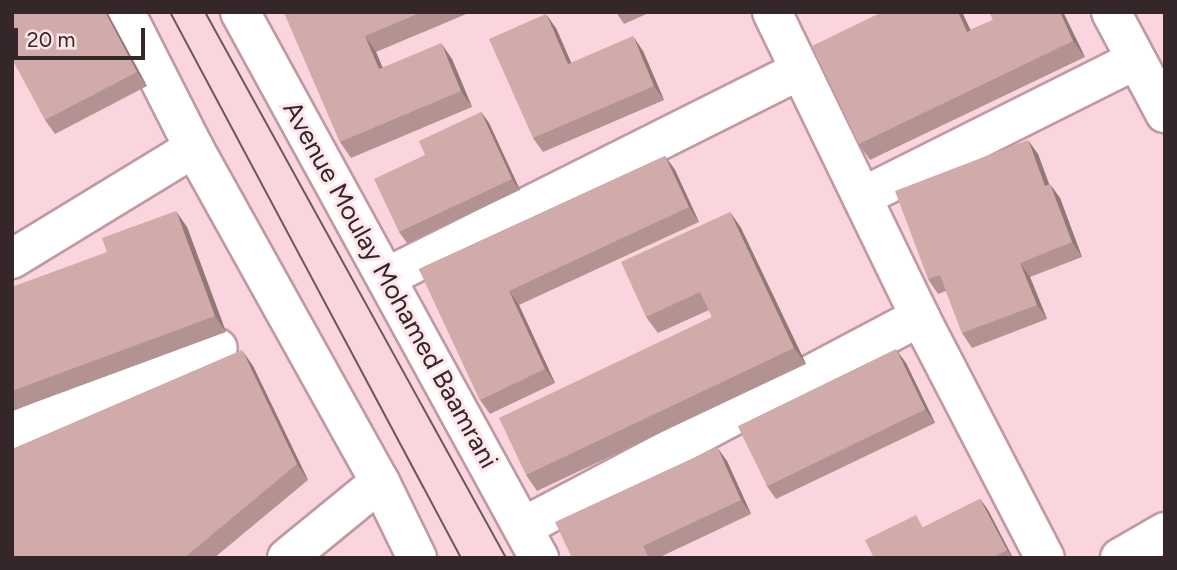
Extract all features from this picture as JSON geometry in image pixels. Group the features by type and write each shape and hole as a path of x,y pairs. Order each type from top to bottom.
{"street":[{"path":"125,12 194,148 380,481 417,558"},
{"name":"Avenue Moulay Mohamed Baamrani","path":"240,12 531,542"},
{"path":"772,12 919,317 1045,558"},
{"path":"1111,12 1165,113"},
{"path":"862,197 1136,60"},
{"path":"387,277 800,70"},
{"path":"12,259 194,148"},
{"path":"531,542 919,317"},
{"path":"12,432 218,348"},
{"path":"287,558 380,481"},
{"path":"1120,558 1165,532"}],"building":[{"path":"12,12 105,12 137,72 45,120 12,59"},
{"path":"284,12 422,12 365,36 379,69 441,43 461,91 340,142"},
{"path":"882,12 958,12 967,32 993,20 989,12 1060,12 1073,41 859,144 812,46"},
{"path":"546,14 568,64 633,36 654,86 533,138 489,39"},
{"path":"481,112 512,179 399,232 374,179 425,155 419,141"},
{"path":"1028,140 1045,186 1050,184 1072,242 1020,263 1037,305 962,333 940,275 928,279 895,191"},
{"path":"665,156 689,207 509,291 545,369 480,400 419,269"},
{"path":"176,211 215,316 12,391 12,287 107,252 102,238"},
{"path":"730,212 794,348 526,475 499,418 712,317 700,292 646,317 621,262"},
{"path":"896,349 925,409 767,486 738,426"},
{"path":"242,350 297,464 184,558 12,558 12,449"},
{"path":"717,447 741,500 643,546 649,558 572,558 555,522"},
{"path":"980,499 1007,550 992,558 874,558 865,540 916,515 923,528"}],"tram line":[{"path":"170,12 461,558"},
{"path":"205,12 506,558"}]}
